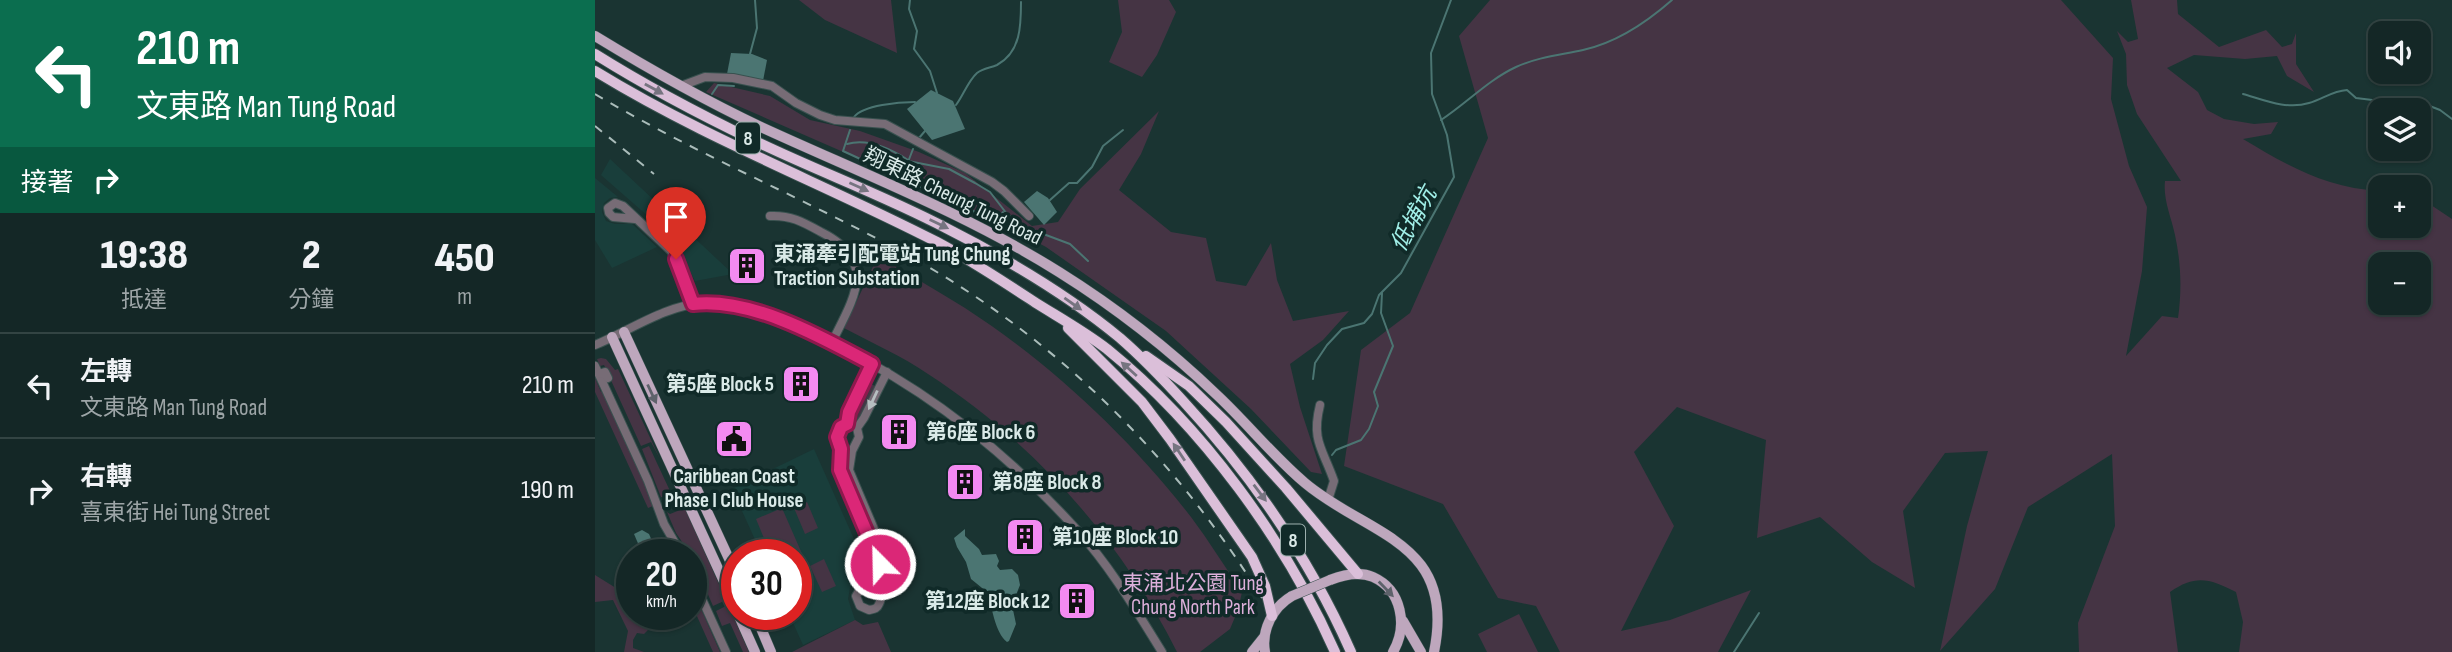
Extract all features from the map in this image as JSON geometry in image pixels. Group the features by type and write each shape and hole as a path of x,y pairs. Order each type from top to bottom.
{"highway":[{"name":"8","path":"595,54 657,91 754,141 923,216 980,246 1072,302 1120,338 1204,424 1260,492 1307,564 1351,652"},
{"name":"8","path":"595,71 697,129 938,243 1090,337 1129,368 1195,436 1248,501 1311,602 1335,652"},
{"path":"1049,311 1112,370 1157,421 1248,550 1265,586 1272,616"},
{"path":"1120,338 1198,394 1286,488 1358,574"}],"main road":[{"name":"翔東路 Cheung Tung Road","path":"595,36 681,86 760,126 1006,240 1060,272 1141,329 1186,366 1291,470 1328,500 1385,532 1410,552 1432,587 1437,604 1439,621 1434,652"},
{"path":"624,332 721,541"},
{"path":"611,337 721,575"},
{"path":"1252,652 1264,637 1272,616 1292,596 1329,580 1358,574 1372,577 1387,587 1397,601 1412,640 1422,652"},
{"path":"1393,652 1400,639 1402,618"},
{"path":"746,630 755,652"},
{"path":"762,630 771,652"},
{"path":"1264,637 1265,652"}],"street":[{"path":"681,86 705,77 733,78 772,86 796,103 835,120 885,124 992,181 1029,216"},
{"path":"770,216 791,216 832,237 854,259 857,289 831,342"},
{"path":"635,219 671,251 693,304"},
{"path":"595,345 660,315 693,304 726,304 785,321 887,372 919,392 985,442 1019,471 1078,531 1107,569 1162,652"},
{"path":"847,424 849,412 872,364"},
{"path":"857,428 847,424 837,433 840,443 840,470 880,564 880,572 876,578 860,588 856,596 860,607 869,610 877,608 880,603 888,562 849,470 852,451 859,437 857,428 887,372"},
{"path":"601,373 673,539"},
{"path":"1319,405 1315,427 1317,440 1334,481 1328,500"},
{"path":"840,443 847,447 857,443"},
{"path":"707,610 726,652"}],"shaded area":[{"path":"731,53 752,54 767,60 763,81 727,74"},
{"path":"931,90 953,101 965,129 932,140 907,109"},
{"path":"610,159 733,274 695,281 673,238 601,175"},
{"path":"595,178 618,197 610,198 604,203 602,212 606,221 632,224 657,247 612,268 595,240"},
{"path":"1037,191 1048,198 1057,212 1044,225 1024,202"},
{"path":"814,449 870,575 855,582 850,588 848,599 855,620 803,645 796,630 812,630 812,539 755,539 732,489"},
{"path":"965,529 965,536 982,555 996,554 1000,570 1012,569 1018,575 1020,585 1012,605 1016,624 1007,642 997,626 987,592 971,579 966,562 957,547 954,538"},
{"path":"642,530 651,539 636,539 634,534"}],"green space":[{"path":"799,0 891,0 897,53 825,20"},
{"path":"1118,0 1169,0 1176,12 1157,55 1142,77 1109,62 1122,32"},
{"path":"1490,0 2061,0 2113,58 2111,99 2129,166 2147,207 2142,271 2126,356 2162,316 2178,318 2180,287 2180,266 2166,201 2165,181 2181,181 2137,114 2127,85 2126,54 2117,31 2128,42 2138,39 2131,0 2177,0 2178,14 2219,47 2266,30 2282,47 2292,44 2296,33 2296,64 2314,92 2287,76 2277,56 2245,59 2194,55 2167,68 2198,92 2207,110 2224,119 2254,124 2278,122 2271,134 2243,139 2308,174 2368,190 2368,238 2431,238 2431,205 2452,219 2452,652 2239,652 2243,622 2236,592 2203,580 2179,586 2170,592 2178,652 2079,652 2078,623 2115,526 2112,454 2028,507 1995,589 1940,651 1967,526 1988,451 1945,453 1903,511 1915,588 1872,562 1820,517 1757,538 1766,440 1677,407 1634,452 1674,526 1621,631 1670,620 1751,590 1718,652 1560,652 1536,606 1498,598 1443,504 1344,466 1361,350 1410,313 1488,138 1459,36"},
{"path":"714,83 770,96 810,120 860,131 919,152 965,173 1032,226 1058,222 1080,189 1159,111 1141,154 1119,190 1171,232 1206,238 1216,281 1246,286 1271,243 1277,280 1293,321 1349,311 1323,340 1290,364 1300,407 1322,474 1311,472 1251,409 1166,331 1046,247 995,220 706,92"},
{"name":"東涌北公園 Tung Chung North Park","path":"878,256 997,329 1058,377 1115,430 1191,517 1242,592 1230,629 1200,652 1177,652 1129,571 1071,496 1038,462 967,401 928,374 844,328"},
{"path":"597,359 606,359 615,370 618,369 660,459 651,442 641,446 604,365 600,366"},
{"path":"595,378 601,392 604,391 653,506 648,508 595,392"},
{"path":"867,382 875,386 861,417 854,421 853,413"},
{"path":"649,446 670,491 669,498 661,497 642,449"},
{"path":"807,502 818,528 805,534 794,508"},
{"path":"685,508 699,539 680,539 667,512 670,514"},
{"path":"782,508 796,539 764,539 756,519"},
{"path":"707,557 721,589 721,602 713,606 707,592"},
{"path":"824,559 836,586 822,592 812,565"},
{"path":"595,575 616,588 616,606 613,600 595,602"},
{"path":"721,608 721,624 716,611"},
{"path":"1519,614 1538,652 1487,652 1478,634"},
{"path":"855,620 863,625 878,622 891,652 792,652"},
{"path":"707,622 720,652 713,652 703,630 707,630"},
{"path":"648,630 644,634 637,633 633,640 633,648 644,652 624,652 628,631"},
{"path":"733,630 739,630 749,652 743,652"}],"waterway":[{"path":"750,54 757,28 755,0"},
{"path":"910,0 909,9 917,31 914,49 930,71 937,93"},
{"name":"低埔坑","path":"1313,379 1315,363 1327,345 1342,329 1364,323 1372,314 1379,295 1401,273 1454,177 1447,135 1432,94 1431,53 1451,0"},
{"path":"1441,120 1496,78 1516,67 1595,47 1619,37 1672,0"},
{"path":"956,105 977,73 997,65 1011,53 1020,29 1021,2"},
{"path":"712,94 718,85 734,86"},
{"path":"2243,94 2276,103 2301,105 2347,90 2356,98 2405,104 2422,103 2440,110 2452,119"},
{"path":"854,117 873,107 915,102"},
{"path":"850,130 843,151 997,222 1003,212"},
{"path":"1050,200 1069,183 1077,183 1092,167 1103,146 1123,130"},
{"path":"919,138 925,131"},
{"path":"847,144 871,144 908,160"},
{"path":"901,180 913,149"},
{"path":"908,161 949,169 975,183 990,192 1007,214 1030,229 1070,244 1088,261"},
{"path":"1332,455 1336,450 1361,440 1369,429 1378,406 1374,392 1393,346 1381,313 1382,293"},
{"path":"1734,652 1759,613"}],"railway":[{"path":"595,94 671,136 902,252 957,284 1009,320 1105,401 1148,447 1227,545 1262,598"},
{"path":"595,126 654,174"}],"place":[{"name":"東涌牽引配電站 Tung Chung Traction Substation","path":"747,266"},
{"name":"第5座 Block 5","path":"801,384"},
{"name":"第6座 Block 6","path":"899,432"},
{"name":"Caribbean Coast Phase I Club House","path":"734,439"},
{"name":"第8座 Block 8","path":"965,482"},
{"name":"第10座 Block 10","path":"1025,537"},
{"name":"第12座 Block 12","path":"1077,601"}],"route":[{"path":"676,259 693,304 726,304 785,321 837,344 872,364 849,412 847,424 841,427 837,437 841,449 840,470 880,564"}]}
